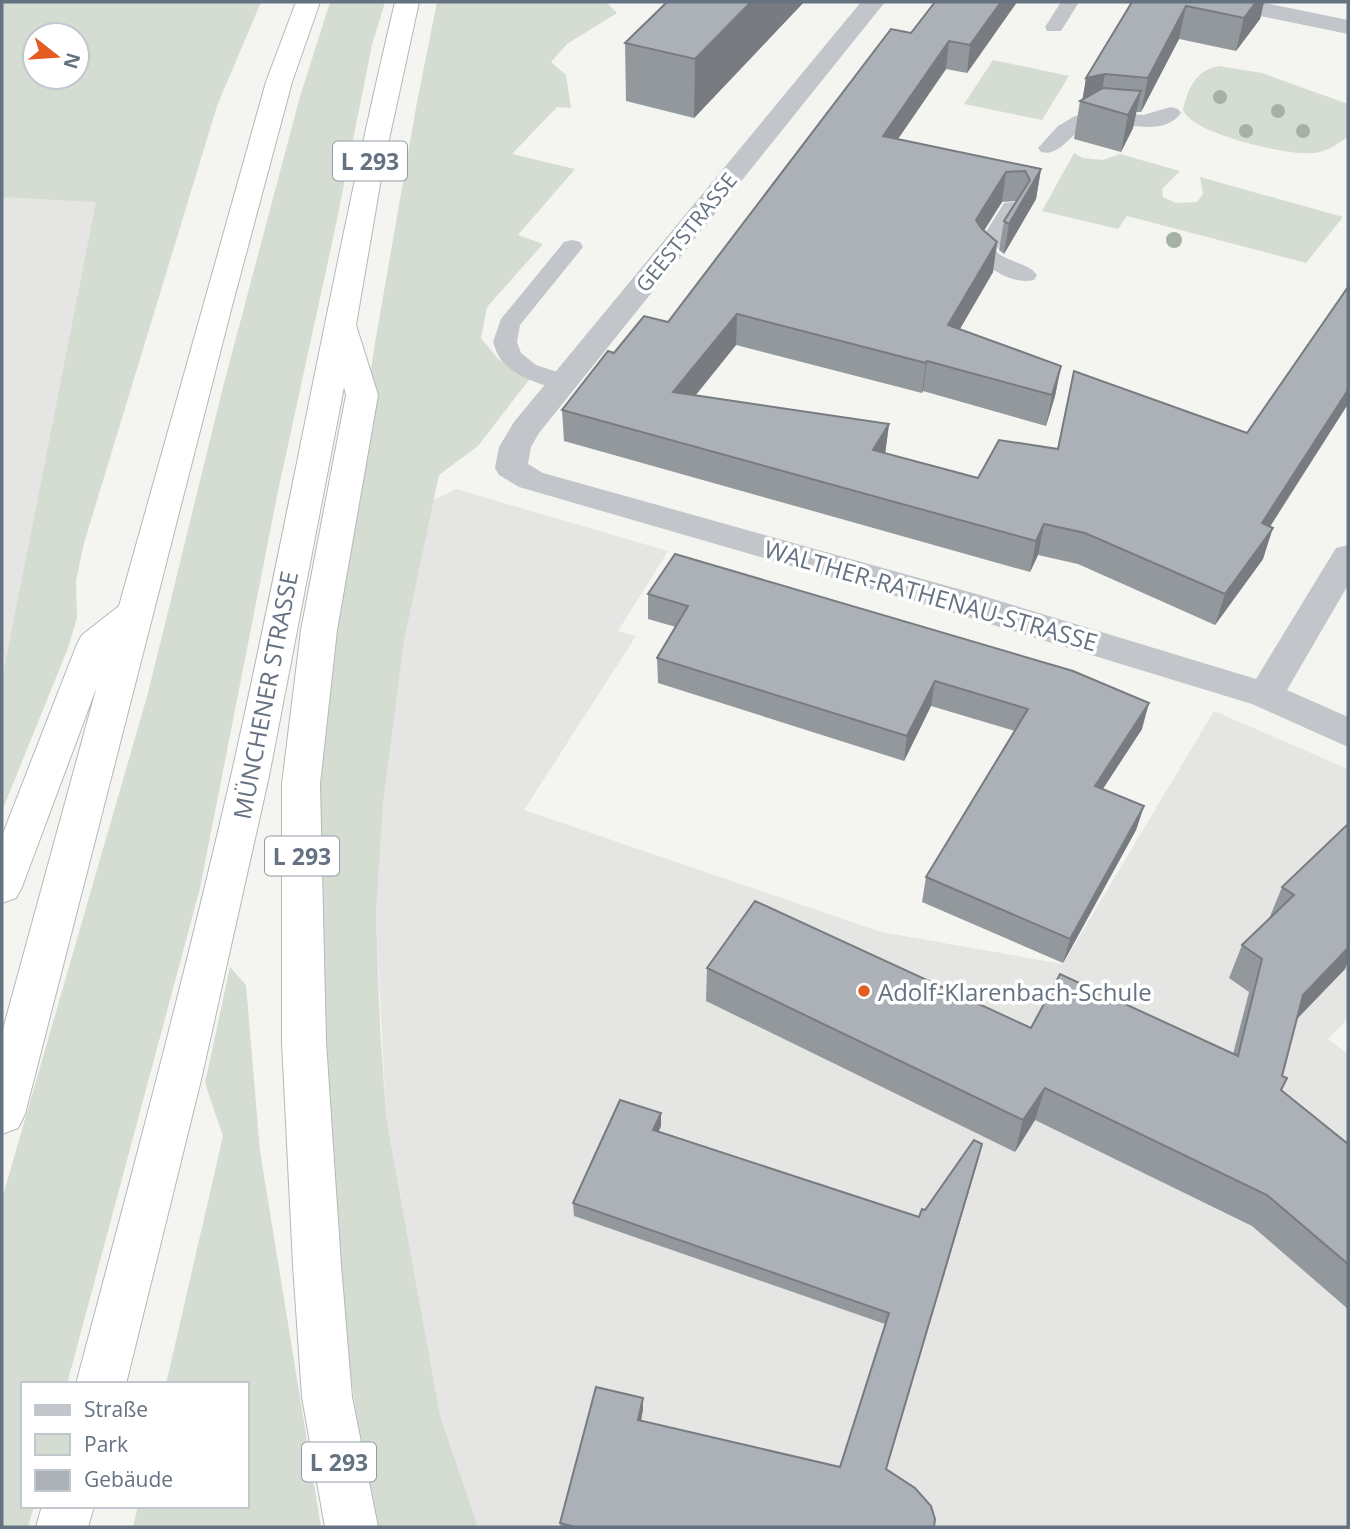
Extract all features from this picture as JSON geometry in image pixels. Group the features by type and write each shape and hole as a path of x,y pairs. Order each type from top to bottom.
{"highway":[{"path":"2,1114 216,306 279,82 308,2"},
{"name":"MÜNCHENER STRASSE","path":"102,1382 179,1080 250,776 342,321 369,167 407,2"},
{"name":"L 293","path":"342,321 362,395 319,630 301,784 304,1042 317,1265 327,1397 351,1527"},
{"path":"2,887 95,644 137,611"},
{"path":"62,1527 67,1508"}],"street":[{"name":"GEESTSTRASSE","path":"511,468 515,447 525,429 873,2"},
{"path":"1226,2 1334,17"},
{"name":"WALTHER-RATHENAU-STRASSE","path":"511,468 531,480 967,604 1265,695 1348,733"},
{"path":"1265,695 1348,556"}],"lane":[{"path":"1054,27 1070,2"},
{"path":"1048,148 1063,132 1094,117 1110,115 1153,120 1171,113"},
{"path":"1012,208 985,251 994,262 1026,275"},
{"path":"564,382 528,370 510,356 505,342 509,324 572,247"}],"shaded area":[{"path":"2,192 110,196 2,737"},
{"name":"Adolf-Klarenbach-Schule","path":"456,489 668,551 618,631 636,636 524,810 881,932 1063,964 1214,711 1348,769 1348,1018 1328,1039 1348,1054 1348,1527 478,1527 440,1415 386,1116 376,915 383,805 404,641 432,501"}],"green space":[{"path":"2,2 261,2 217,106 84,543 76,581 77,618 68,648 2,811 2,680 96,202 2,197"},
{"path":"330,2 385,2 372,45 278,491 200,888 68,1382 21,1382 21,1508 33,1508 28,1527 2,1527 2,1199 148,693 223,387 299,100"},
{"path":"437,2 606,2 617,13 567,44 551,62 566,75 571,108 557,107 512,154 575,169 518,235 543,244 487,307 481,338 499,360 532,376 478,446 439,475 404,641 383,805 376,915 386,1116 440,1415 478,1527 377,1527 363,1461 329,1228 316,838 328,670 351,507 375,343"},
{"path":"993,60 1069,76 1042,120 964,104"},
{"path":"1219,66 1262,73 1348,104 1348,137 1323,151 1301,153 1242,142 1204,127 1190,119 1183,110 1187,95 1198,76"},
{"path":"1074,153 1083,158 1103,160 1120,154 1180,171 1162,189 1163,197 1176,203 1197,202 1203,194 1200,177 1343,217 1306,263 1127,216 1118,229 1042,211"},
{"path":"230,967 246,985 260,1151 321,1527 133,1527 138,1508 248,1508 248,1382 166,1382 223,1136 205,1083"}],"building":[{"path":"667,2 751,2 695,59 625,43"},
{"path":"935,2 1001,2 970,45 949,41 883,136 1041,169 1009,224 1004,221 1030,180 1025,171 1006,172 976,220 997,242 948,325 1061,366 1052,395 737,314 673,392 889,424 873,450 978,478 999,440 1058,449 1074,371 1247,433 1348,287 1348,390 1262,523 1273,528 1225,594 1085,533 1044,524 1036,541 562,410 608,351 614,353 644,316 668,322 891,29 911,33"},
{"path":"1132,2 1256,2 1244,18 1186,6 1148,78 1105,74 1086,78"},
{"path":"1103,88 1141,91 1128,115 1080,101"},
{"path":"675,554 1073,671 1149,703 1095,786 1144,806 1070,939 926,877 1028,709 935,681 907,736 657,658 688,606 648,594"},
{"path":"1348,824 1348,948 1303,995 1282,1076 1287,1078 1281,1090 1348,1144 1348,1264 1267,1195 1045,1088 1023,1120 707,968 755,901 1031,1028 1060,974 1238,1056 1262,959 1242,945 1294,895 1282,887"},
{"path":"620,1100 661,1113 653,1130 919,1217 922,1209 925,1210 974,1140 982,1144 886,1469 915,1488 931,1506 935,1519 934,1527 575,1527 560,1523 596,1387 643,1398 638,1420 840,1467 889,1313 573,1203"}],"place":[{"name":"Adolf-Klarenbach-Schule","path":"864,991"}]}
